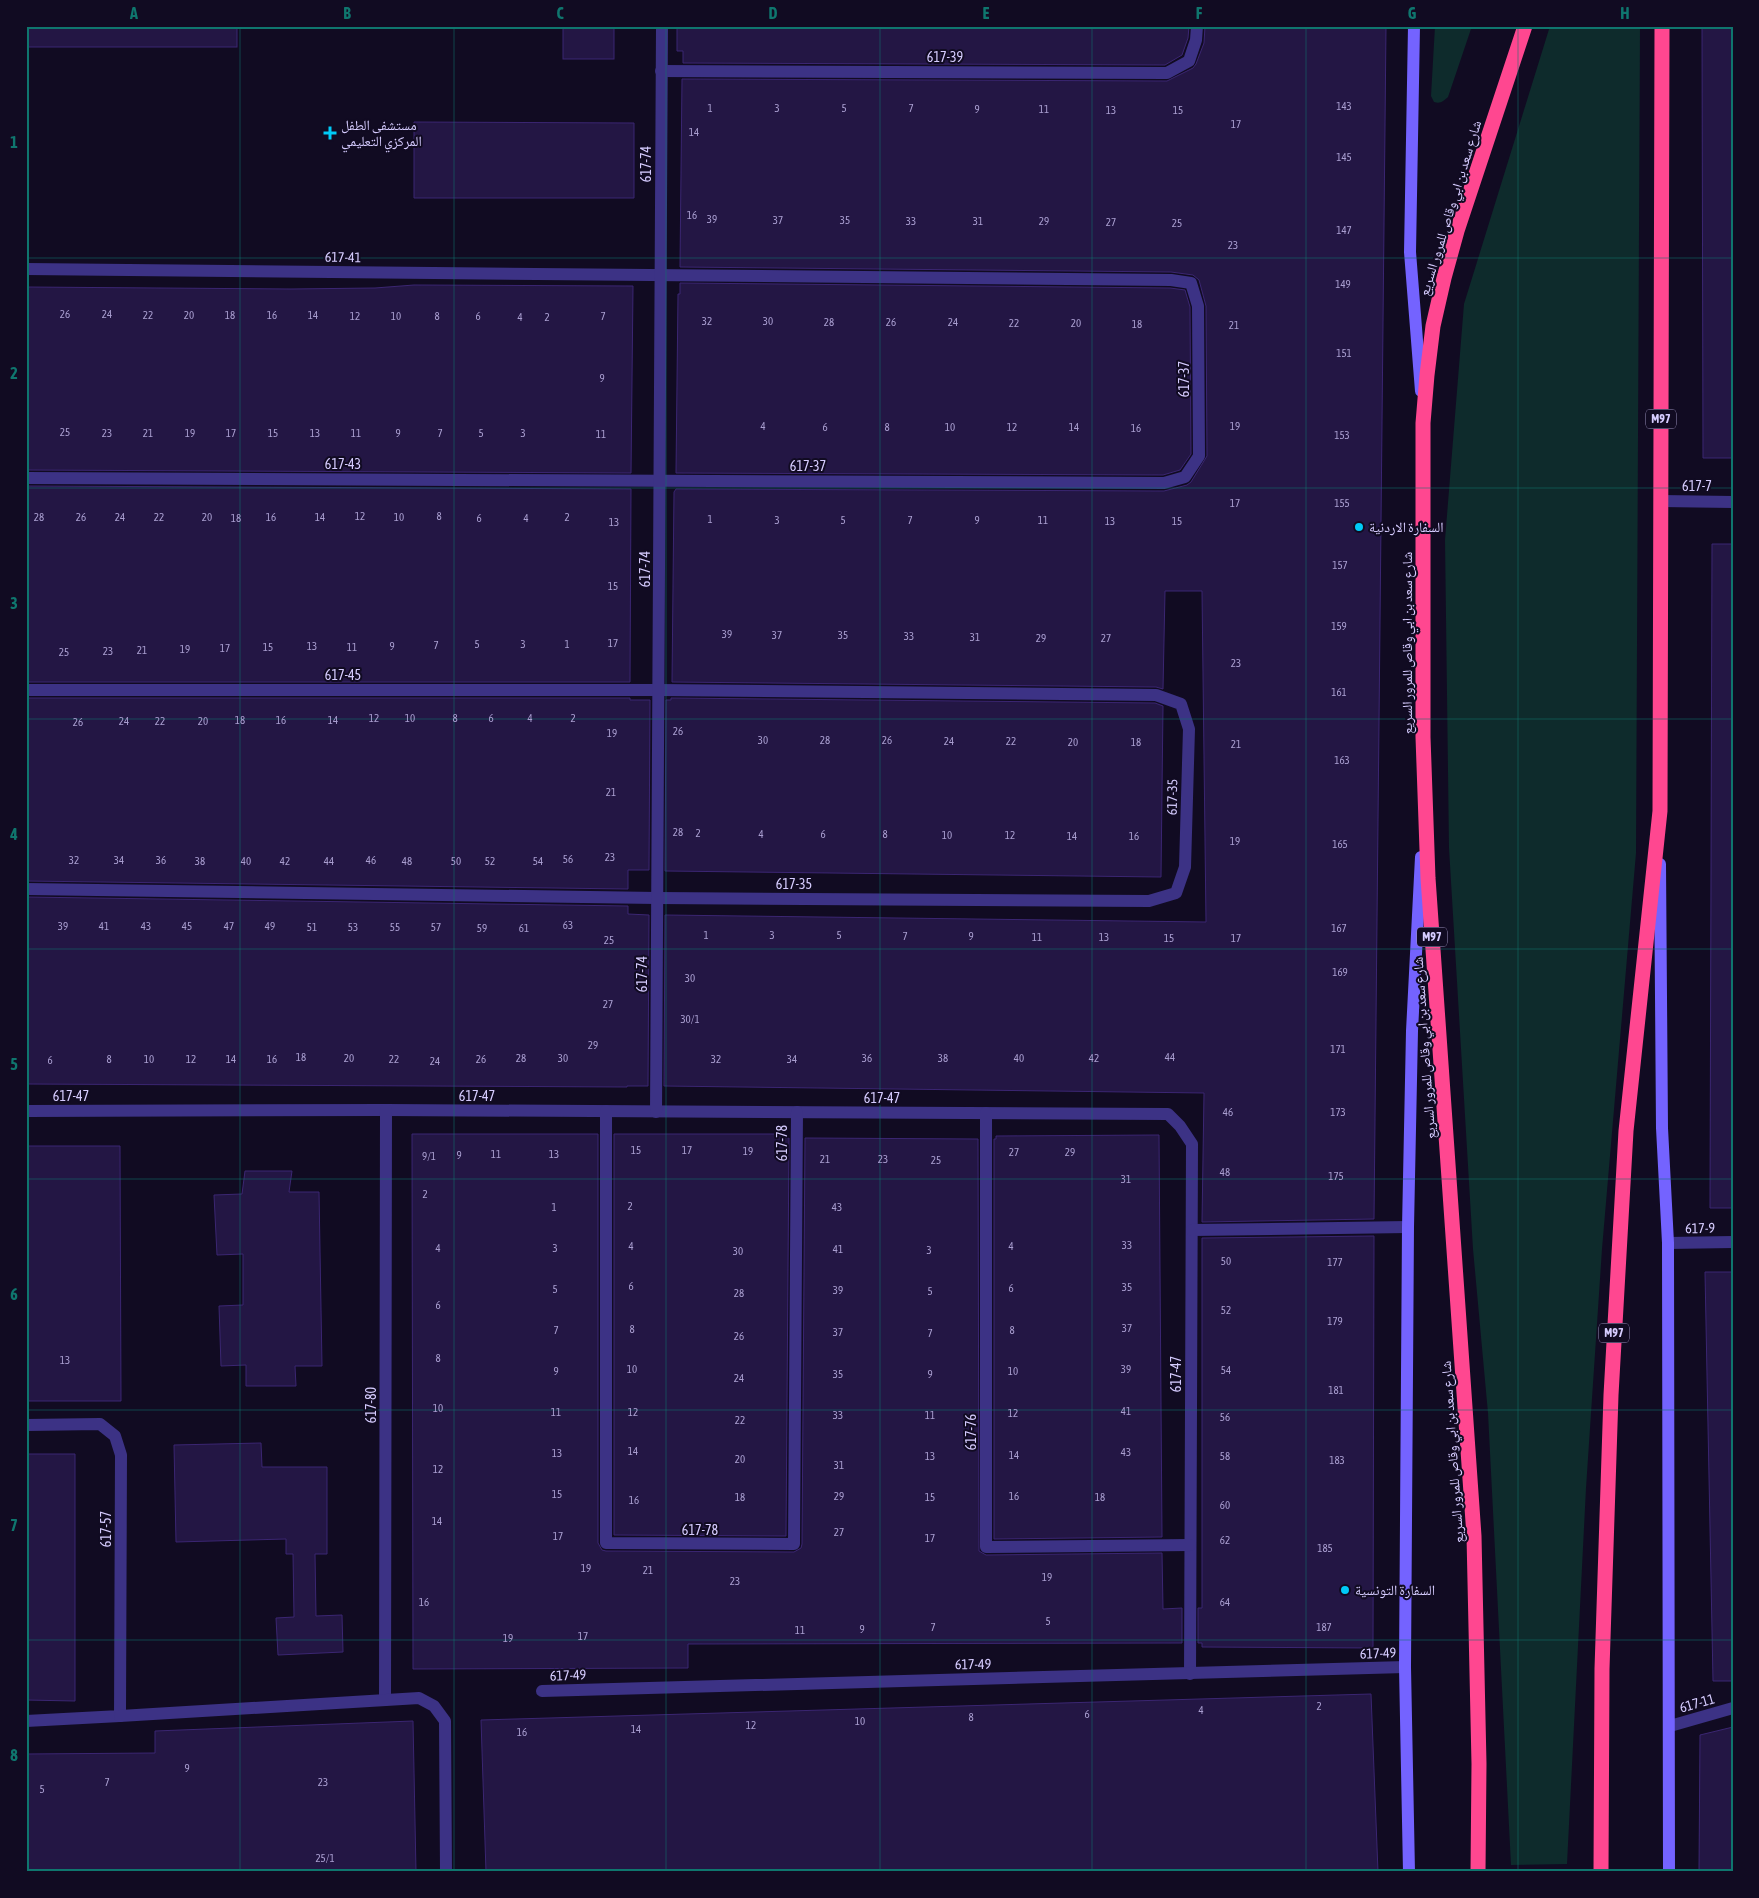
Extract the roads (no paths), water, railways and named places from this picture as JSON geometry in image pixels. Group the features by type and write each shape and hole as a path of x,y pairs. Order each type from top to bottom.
{"highway":[{"name":"شارع سعد بن ابي وقاص للمرور السريع","path":"1478,1866 1479,1764 1474,1536 1424,800 1423,423 1432,336 1444,278 1457,231 1524,26"},
{"name":"M97","path":"1601,1872 1602,1669 1611,1385 1626,1131 1660,811 1662,26"}],"street":[{"name":"617-74","path":"656,1112 660,690 662,26"},
{"name":"617-39","path":"661,71 1168,73 1189,61 1196,40 1197,26"},
{"path":"1414,26 1410,252 1423,423"},
{"name":"617-41","path":"26,269 660,275"},
{"name":"617-37","path":"660,275 1172,280 1191,284 1198,306 1199,456 1185,476 1164,483 660,481"},
{"name":"617-43","path":"26,478 660,481"},
{"name":"617-7","path":"1661,501 1733,502"},
{"name":"617-45","path":"26,690 660,690"},
{"name":"617-35","path":"657,898 1149,901 1176,893 1185,867 1188,739 1188,729 1181,704 1156,695 660,690"},
{"path":"1410,1872 1405,1667 1408,1227 1412,1031 1424,800"},
{"path":"1660,811 1662,1128 1668,1243 1669,1872"},
{"path":"26,889 657,898"},
{"name":"617-47","path":"26,1111 386,1110 1168,1114 1180,1126 1192,1144 1190,1674"},
{"name":"617-80","path":"385,1700 386,1110"},
{"name":"617-78","path":"606,1111 606,1543 702,1545 794,1544 797,1112"},
{"name":"617-76","path":"986,1113 986,1547 1190,1545"},
{"path":"1192,1230 1408,1227"},
{"name":"617-9","path":"1668,1243 1733,1242"},
{"name":"617-57","path":"26,1425 100,1424 115,1436 121,1456 120,1716"},
{"name":"617-49","path":"542,1691 1405,1667"},
{"path":"26,1721 419,1698 434,1706 445,1721 446,1872"},
{"name":"617-11","path":"1670,1726 1733,1708"}],"place":[{"name":"مستشفى الطفل المركزي التعليمي","path":"330,133"},
{"name":"السفارة الاردنية","path":"1359,527"},
{"name":"السفارة التونسية","path":"1345,1590"}]}
